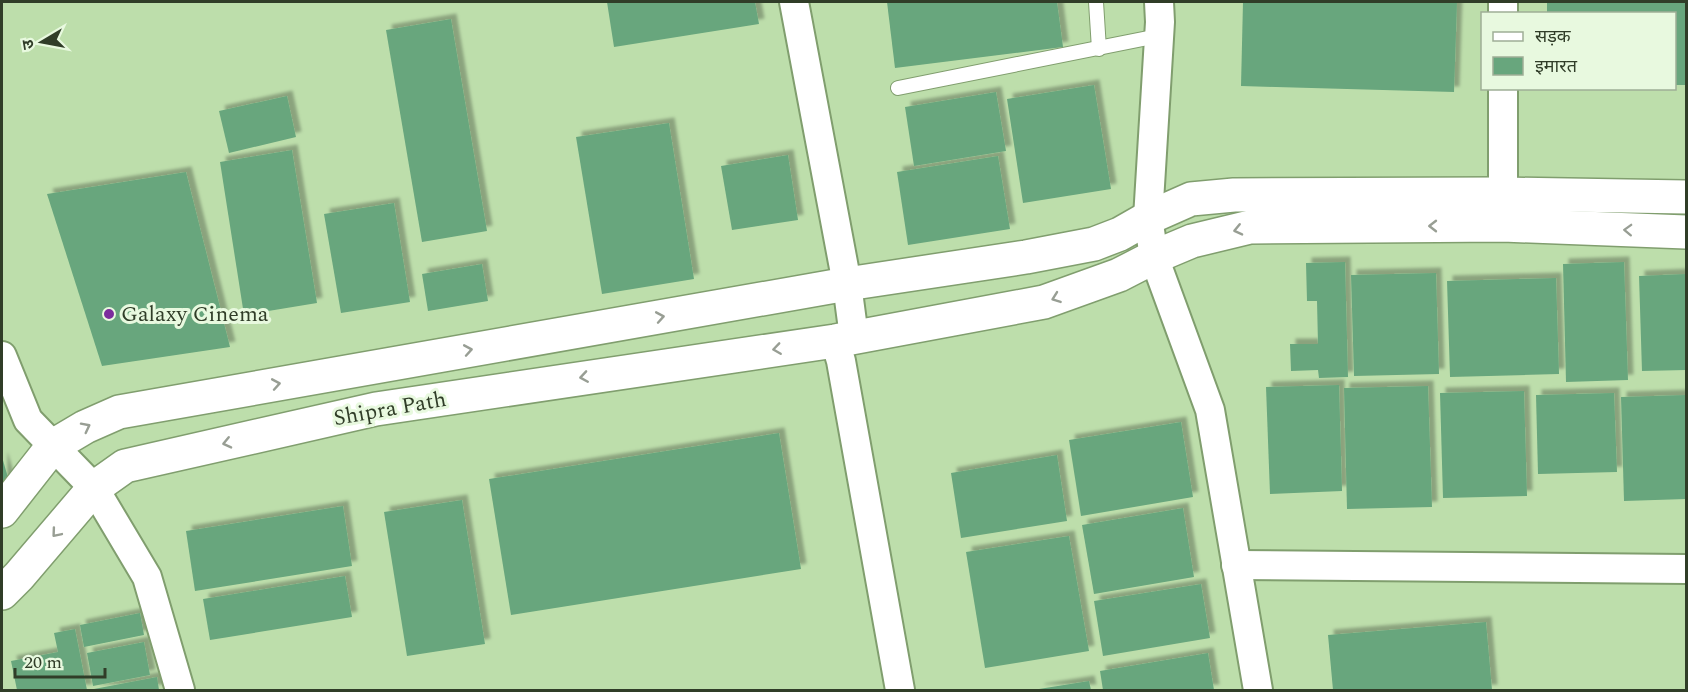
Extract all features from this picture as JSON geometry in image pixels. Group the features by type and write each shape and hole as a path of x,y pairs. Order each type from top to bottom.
{"street":[{"path":"794,2 847,284 843,373 900,690"},
{"path":"1159,2 1148,218 1154,256 1210,410 1258,690"},
{"path":"1503,90 1503,209"},
{"path":"2,511 53,446 85,427 119,412 847,284 1026,257 1094,244 1120,234 1148,218 1191,199 1234,195 1503,209 1686,232"},
{"path":"1503,209 1686,197"},
{"name":"Shipra Path","path":"2,592 19,576 94,488 125,466 376,409 844,339 1044,302 1119,275 1154,256 1192,241 1250,227 1503,209"},
{"path":"2,356 28,420 94,488 147,577 180,690"},
{"path":"1236,565 1686,569"}],"lane":[{"path":"1096,2 1099,49"},
{"path":"898,88 1158,36"}],"building":[{"path":"607,2 755,2 759,24 614,47"},
{"path":"887,2 1057,2 1063,47 895,68"},
{"path":"1243,2 1457,2 1454,92 1241,86"},
{"path":"1547,2 1686,2 1686,85 1676,85 1676,12 1547,12"},
{"path":"451,19 487,231 422,242 386,30"},
{"path":"1094,85 1111,189 1023,203 1007,99"},
{"path":"996,92 1006,151 914,166 905,107"},
{"path":"287,96 296,137 229,153 219,111"},
{"path":"669,123 694,279 602,294 576,137"},
{"path":"292,150 317,303 244,315 220,162"},
{"path":"788,155 798,220 732,230 721,166"},
{"path":"998,156 1010,229 908,245 897,172"},
{"path":"186,172 230,347 102,366 47,194"},
{"path":"394,203 410,302 341,313 324,214"},
{"path":"1345,262 1348,377 1319,378 1318,370 1291,371 1290,344 1318,344 1317,301 1307,301 1306,263"},
{"path":"1624,262 1628,380 1566,382 1563,264"},
{"path":"482,264 488,301 428,311 422,274"},
{"path":"1436,273 1439,374 1354,376 1351,275"},
{"path":"1686,274 1686,370 1642,371 1639,276"},
{"path":"1556,278 1559,374 1450,377 1447,281"},
{"path":"1339,385 1342,491 1270,494 1266,387"},
{"path":"1428,386 1432,507 1347,509 1344,388"},
{"path":"1524,391 1527,496 1443,498 1440,393"},
{"path":"1614,393 1617,472 1538,474 1536,395"},
{"path":"1686,395 1686,499 1624,501 1621,397"},
{"path":"1181,422 1193,497 1081,516 1069,440"},
{"path":"779,433 801,569 511,615 489,479"},
{"path":"1057,455 1067,521 961,538 951,473"},
{"path":"2,457 12,491 2,494"},
{"path":"462,500 485,644 407,656 384,512"},
{"path":"343,506 352,566 195,591 186,531"},
{"path":"1183,508 1194,577 1094,594 1082,525"},
{"path":"1069,536 1089,651 985,668 966,552"},
{"path":"345,576 352,617 210,640 203,599"},
{"path":"1201,584 1210,638 1103,656 1094,601"},
{"path":"140,613 144,635 84,647 80,625"},
{"path":"1486,622 1492,690 1333,690 1328,635"},
{"path":"75,629 87,690 17,690 11,661 58,652 54,633"},
{"path":"144,642 150,675 93,686 87,653"},
{"path":"1208,653 1214,690 1103,690 1100,671"},
{"path":"157,677 159,690 94,690 94,689"},
{"path":"1089,681 1091,690 1039,690 1039,689"}],"place":[{"name":"Galaxy Cinema","path":"109,314"}]}
